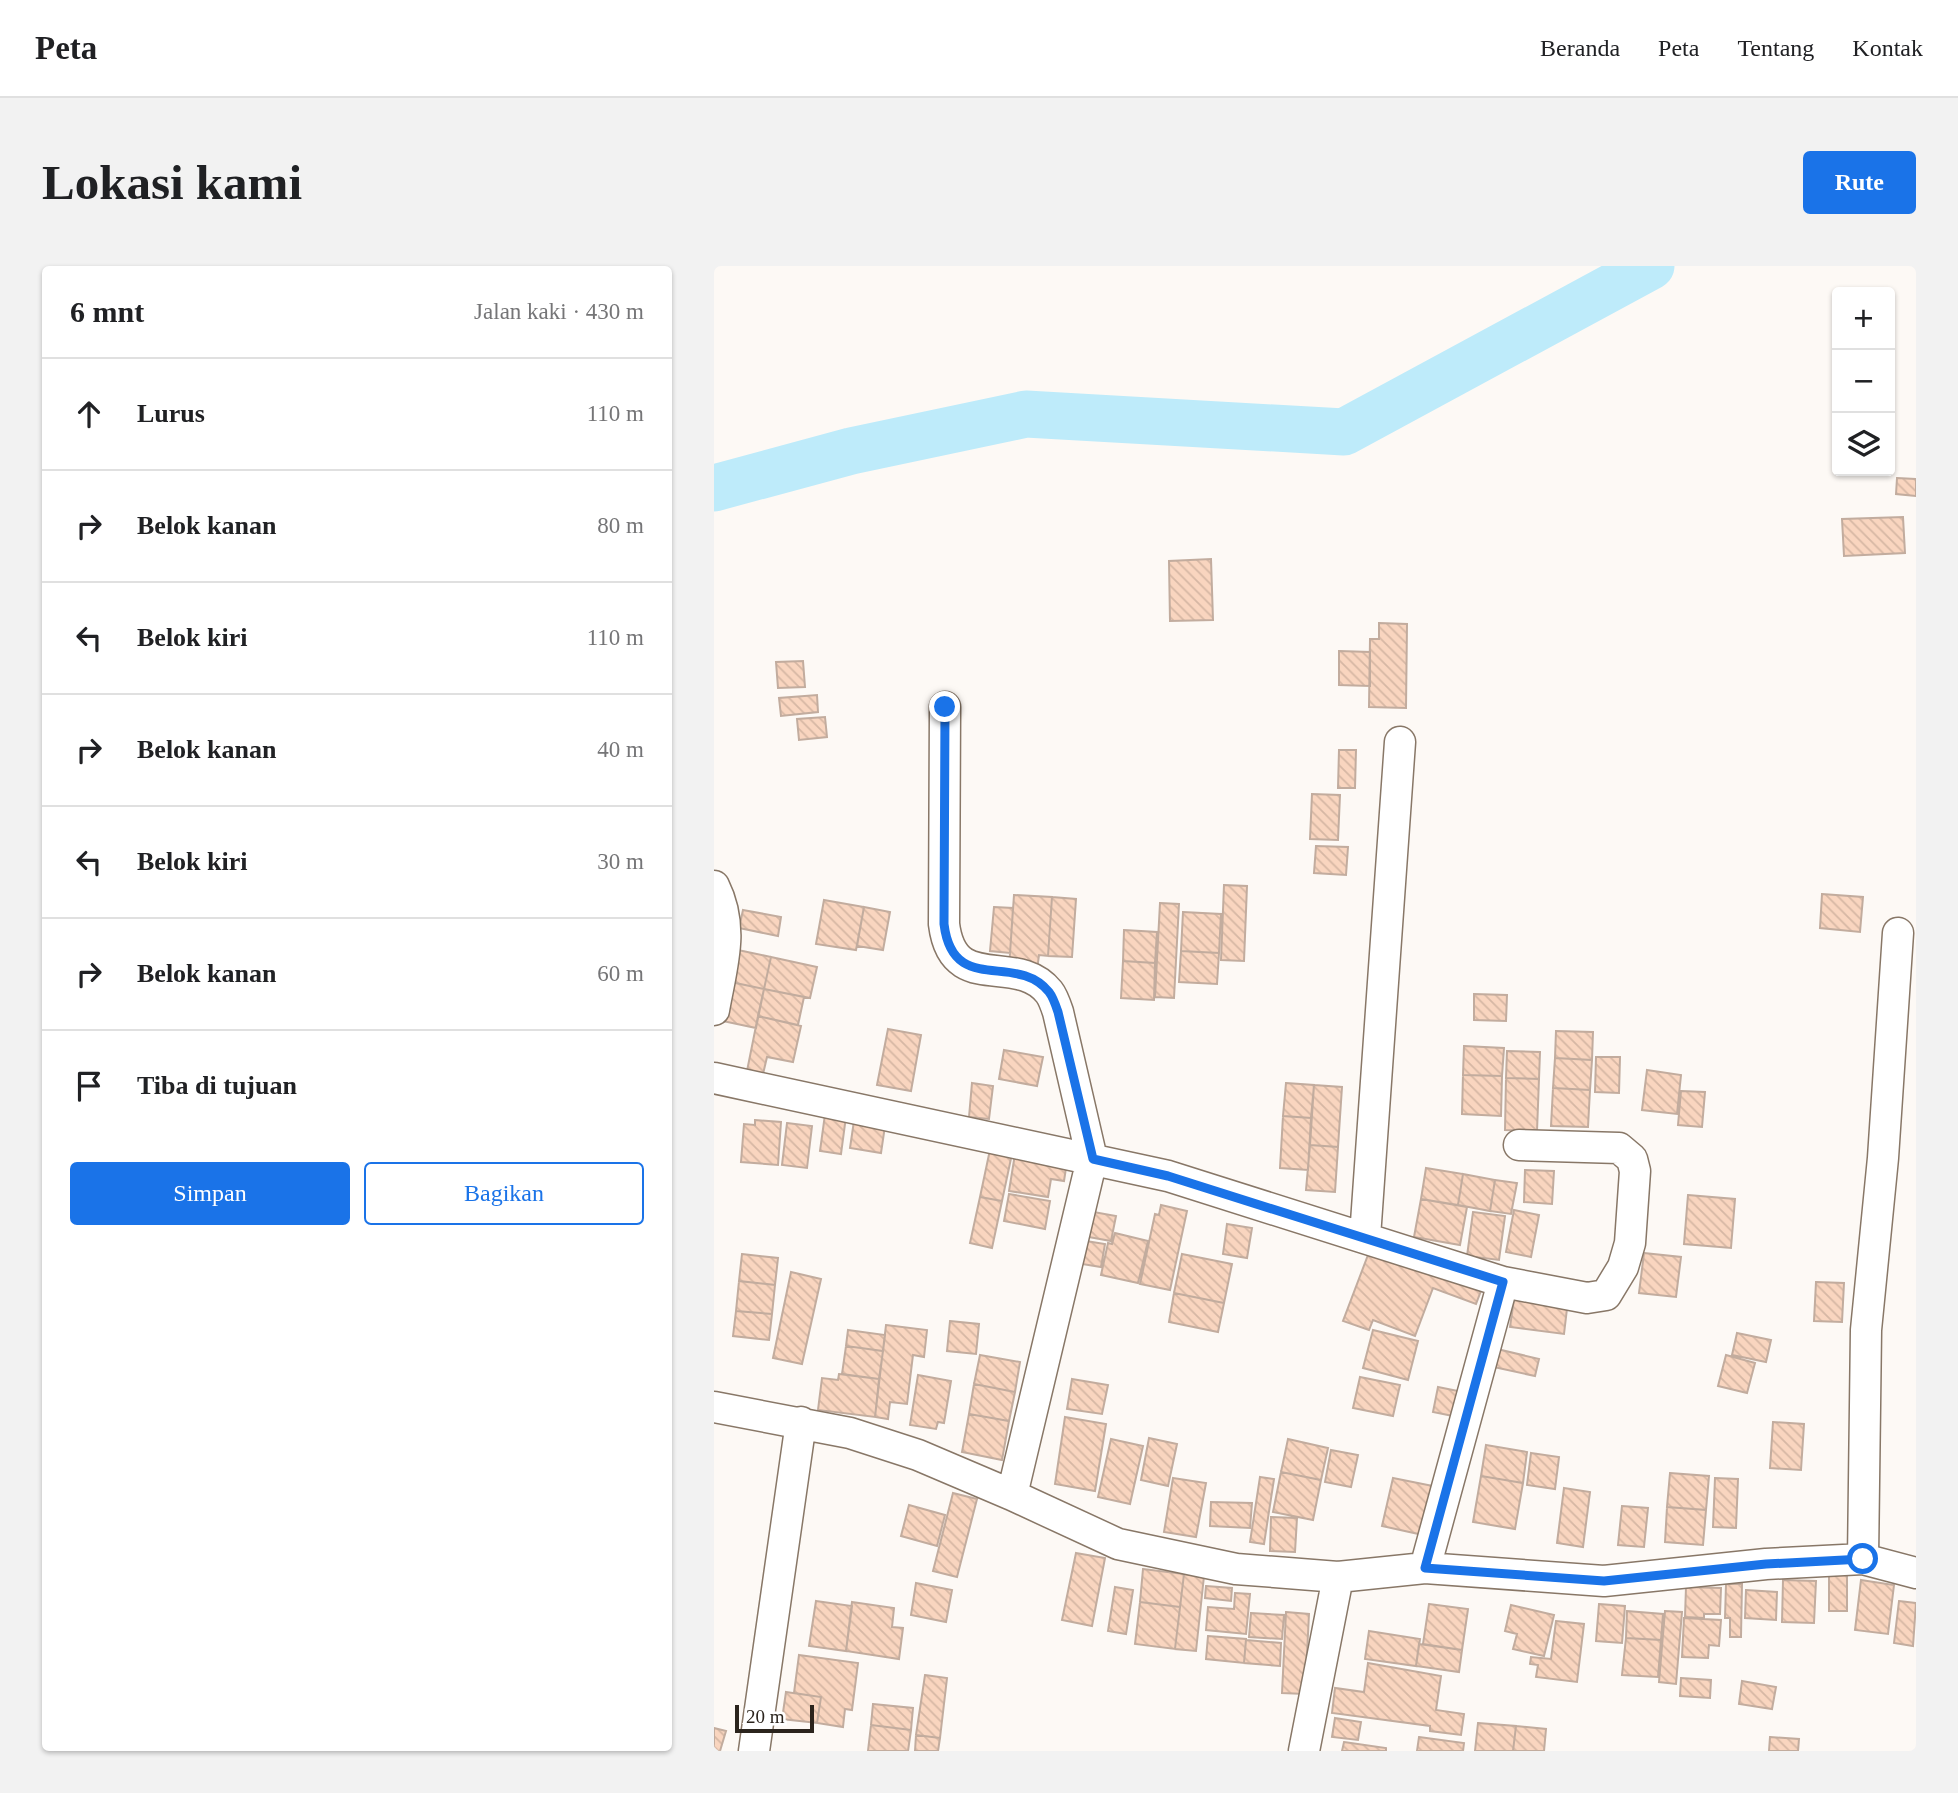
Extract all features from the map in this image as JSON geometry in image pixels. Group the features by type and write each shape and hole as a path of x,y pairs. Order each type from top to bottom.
{"street":[{"path":"945,707 946,944 955,958 974,968 1031,979 1049,991 1058,1012 1093,1159 1012,1495"},
{"path":"1365,1237 1401,742"},
{"path":"714,886 725,908 726,936 714,1010"},
{"path":"1863,1559 1866,1330 1883,1158 1898,933"},
{"path":"714,1078 1168,1176 1503,1282 1587,1298 1606,1295 1623,1267 1630,1243 1634,1171 1632,1159 1619,1148 1519,1145"},
{"path":"1425,1568 1503,1282"},
{"path":"714,1407 850,1433 918,1455 1130,1547 1236,1569 1338,1577 1425,1568 1604,1581 1766,1564 1863,1559 1916,1573"},
{"path":"754,1751 801,1422"},
{"path":"1304,1751 1338,1577"}],"building":[{"path":"1897,478 1916,479 1916,496 1896,494"},
{"path":"1903,517 1905,553 1844,556 1842,519"},
{"path":"1211,559 1213,620 1170,621 1169,561"},
{"path":"1379,623 1407,624 1406,708 1369,707 1370,639 1379,639"},
{"path":"1339,651 1370,652 1370,686 1339,685"},
{"path":"803,661 805,687 778,688 776,662"},
{"path":"817,695 818,712 781,716 779,698"},
{"path":"825,717 827,737 799,740 797,719"},
{"path":"1339,750 1356,750 1355,788 1338,788"},
{"path":"1312,794 1340,795 1338,840 1310,839"},
{"path":"1316,846 1348,847 1346,875 1314,873"},
{"path":"1224,885 1247,886 1244,961 1221,960"},
{"path":"1822,894 1863,897 1860,932 1820,928"},
{"path":"1014,895 1052,897 1048,956 1039,955 1037,970 1009,968"},
{"path":"1052,897 1076,899 1072,957 1048,956"},
{"path":"824,900 864,907 856,950 816,944"},
{"path":"1160,903 1179,904 1174,998 1155,997"},
{"path":"864,907 890,912 883,950 857,946"},
{"path":"994,907 1013,908 1010,953 990,951"},
{"path":"743,910 781,917 778,936 739,928"},
{"path":"1183,912 1221,914 1219,953 1181,951"},
{"path":"1124,930 1157,932 1155,963 1123,961"},
{"path":"738,950 771,957 764,989 731,982"},
{"path":"1181,951 1219,953 1217,984 1179,982"},
{"path":"771,957 817,967 810,998 764,989"},
{"path":"1123,961 1155,963 1154,1000 1121,998"},
{"path":"726,981 764,989 756,1028 718,1020"},
{"path":"764,989 804,997 798,1025 758,1016"},
{"path":"1474,994 1507,995 1506,1021 1474,1020"},
{"path":"758,1016 801,1026 793,1062 767,1057 763,1074 747,1071"},
{"path":"888,1029 921,1035 911,1091 877,1085"},
{"path":"1556,1031 1593,1032 1592,1060 1555,1058"},
{"path":"1464,1046 1504,1048 1502,1076 1463,1075"},
{"path":"1004,1050 1043,1057 1037,1086 999,1079"},
{"path":"1507,1051 1540,1052 1539,1079 1506,1078"},
{"path":"1596,1057 1620,1057 1619,1093 1595,1092"},
{"path":"1555,1058 1592,1060 1590,1090 1553,1088"},
{"path":"1647,1070 1681,1075 1677,1114 1642,1110"},
{"path":"1463,1075 1502,1076 1501,1116 1462,1114"},
{"path":"1506,1078 1539,1079 1537,1131 1505,1130"},
{"path":"972,1083 993,1086 989,1119 969,1117"},
{"path":"1286,1083 1314,1085 1311,1118 1283,1116"},
{"path":"1314,1085 1342,1087 1338,1147 1310,1145"},
{"path":"1553,1088 1590,1090 1588,1127 1551,1126"},
{"path":"1681,1091 1705,1092 1702,1127 1678,1125"},
{"path":"826,1107 847,1109 841,1154 820,1151"},
{"path":"855,1114 886,1119 881,1153 850,1148"},
{"path":"1283,1116 1311,1118 1308,1170 1280,1168"},
{"path":"755,1120 781,1122 778,1165 741,1162 744,1124 755,1125"},
{"path":"787,1123 812,1126 807,1168 782,1165"},
{"path":"991,1145 1013,1149 1002,1201 980,1197"},
{"path":"1310,1145 1338,1147 1335,1192 1306,1190"},
{"path":"1016,1148 1046,1153 1045,1165 1066,1168 1064,1181 1051,1179 1048,1197 1009,1191"},
{"path":"1426,1168 1463,1174 1458,1205 1421,1199"},
{"path":"1525,1170 1554,1171 1552,1204 1524,1202"},
{"path":"1463,1174 1495,1180 1490,1211 1458,1205"},
{"path":"1495,1180 1517,1183 1511,1214 1490,1211"},
{"path":"1009,1194 1050,1201 1045,1229 1004,1221"},
{"path":"1688,1195 1735,1199 1731,1248 1684,1244"},
{"path":"980,1197 1002,1201 992,1248 970,1243"},
{"path":"1421,1199 1467,1207 1460,1245 1414,1237"},
{"path":"1161,1205 1187,1211 1170,1290 1140,1284 1155,1214 1159,1215"},
{"path":"1514,1210 1539,1215 1531,1257 1506,1252"},
{"path":"1088,1211 1116,1216 1111,1241 1083,1236"},
{"path":"1473,1212 1505,1216 1499,1260 1467,1256"},
{"path":"1227,1224 1252,1228 1247,1258 1223,1254"},
{"path":"1115,1233 1148,1241 1138,1283 1101,1275 1108,1243 1112,1244"},
{"path":"1086,1241 1105,1244 1101,1267 1082,1264"},
{"path":"1371,1247 1482,1288 1476,1304 1433,1288 1415,1336 1373,1320 1369,1330 1343,1321"},
{"path":"1644,1253 1681,1257 1676,1297 1639,1293"},
{"path":"742,1254 778,1258 775,1285 739,1281"},
{"path":"1182,1254 1232,1264 1224,1303 1174,1293"},
{"path":"791,1272 821,1279 802,1364 773,1358"},
{"path":"739,1281 775,1285 772,1314 736,1311"},
{"path":"1816,1282 1844,1283 1842,1322 1814,1321"},
{"path":"1515,1292 1568,1300 1564,1334 1510,1327"},
{"path":"1174,1293 1224,1303 1218,1332 1169,1322"},
{"path":"736,1311 772,1314 769,1340 733,1336"},
{"path":"950,1321 979,1324 976,1354 947,1351"},
{"path":"886,1325 927,1330 924,1357 913,1355 907,1404 890,1402 888,1419 875,1417"},
{"path":"848,1330 885,1335 883,1351 846,1346"},
{"path":"1373,1330 1418,1341 1408,1380 1363,1368"},
{"path":"1737,1333 1771,1340 1766,1362 1732,1355"},
{"path":"846,1346 883,1351 879,1379 842,1374"},
{"path":"1493,1348 1539,1359 1535,1376 1489,1366"},
{"path":"980,1355 1020,1362 1015,1392 974,1384"},
{"path":"1726,1355 1755,1363 1747,1393 1718,1386"},
{"path":"839,1374 879,1379 875,1417 818,1410 822,1378 838,1380"},
{"path":"918,1375 951,1381 944,1423 938,1422 936,1429 910,1425"},
{"path":"1360,1377 1400,1385 1393,1416 1353,1408"},
{"path":"1072,1379 1108,1385 1102,1414 1067,1409"},
{"path":"974,1384 1015,1392 1009,1421 969,1414"},
{"path":"1438,1387 1463,1392 1458,1417 1433,1412"},
{"path":"969,1414 1009,1421 1002,1460 962,1452"},
{"path":"1065,1417 1106,1424 1095,1491 1055,1484"},
{"path":"1773,1422 1804,1424 1801,1470 1770,1468"},
{"path":"1149,1438 1177,1444 1168,1486 1141,1480"},
{"path":"1111,1439 1143,1446 1130,1504 1098,1497"},
{"path":"1288,1439 1328,1448 1321,1480 1281,1472"},
{"path":"1486,1445 1527,1452 1523,1483 1481,1476"},
{"path":"1331,1450 1358,1455 1351,1487 1325,1482"},
{"path":"1531,1453 1559,1457 1555,1489 1527,1485"},
{"path":"1281,1472 1321,1480 1313,1520 1273,1512"},
{"path":"1670,1473 1709,1476 1706,1510 1667,1507"},
{"path":"1481,1476 1523,1483 1515,1529 1473,1522"},
{"path":"1260,1477 1274,1479 1264,1544 1250,1542"},
{"path":"1173,1478 1206,1483 1196,1537 1164,1532"},
{"path":"1393,1478 1433,1486 1423,1535 1382,1526"},
{"path":"1715,1478 1738,1479 1736,1528 1713,1527"},
{"path":"1564,1488 1590,1492 1583,1547 1557,1543"},
{"path":"953,1493 977,1499 957,1577 933,1571"},
{"path":"1211,1502 1252,1503 1250,1528 1210,1526"},
{"path":"909,1505 945,1515 937,1546 901,1536"},
{"path":"1622,1506 1648,1508 1644,1547 1618,1545"},
{"path":"1667,1507 1706,1510 1703,1545 1665,1542"},
{"path":"1271,1517 1297,1518 1295,1552 1270,1551"},
{"path":"1076,1553 1105,1558 1092,1626 1062,1620"},
{"path":"1143,1569 1184,1574 1180,1607 1140,1602"},
{"path":"1829,1572 1847,1572 1847,1611 1829,1611"},
{"path":"1184,1574 1204,1576 1196,1651 1175,1649"},
{"path":"1783,1580 1816,1581 1814,1623 1782,1622"},
{"path":"1861,1580 1894,1585 1888,1634 1855,1630"},
{"path":"916,1583 952,1590 946,1622 911,1615"},
{"path":"1726,1584 1742,1584 1741,1637 1730,1637 1730,1618 1725,1618"},
{"path":"1206,1586 1232,1588 1231,1601 1205,1598"},
{"path":"1115,1587 1133,1590 1126,1634 1108,1631"},
{"path":"1686,1587 1721,1588 1720,1614 1704,1614 1704,1618 1685,1617"},
{"path":"1746,1590 1777,1592 1776,1620 1745,1618"},
{"path":"1235,1593 1250,1594 1246,1634 1206,1630 1208,1607 1234,1609"},
{"path":"816,1601 852,1606 846,1651 809,1646"},
{"path":"1899,1601 1916,1603 1913,1646 1894,1643"},
{"path":"852,1602 894,1608 892,1627 903,1628 899,1659 846,1651"},
{"path":"1140,1602 1180,1607 1175,1649 1135,1644"},
{"path":"1429,1604 1468,1609 1462,1650 1423,1644"},
{"path":"1599,1604 1625,1606 1622,1643 1596,1641"},
{"path":"1511,1605 1554,1615 1544,1656 1513,1649 1517,1634 1505,1631"},
{"path":"1627,1611 1663,1614 1661,1640 1626,1638"},
{"path":"1665,1611 1682,1612 1676,1684 1659,1682"},
{"path":"1286,1612 1309,1614 1305,1694 1282,1693"},
{"path":"1251,1613 1284,1615 1282,1639 1249,1637"},
{"path":"1684,1618 1721,1620 1719,1646 1709,1645 1708,1658 1682,1657"},
{"path":"1556,1621 1584,1624 1577,1682 1536,1677 1538,1665 1530,1664 1531,1657 1551,1659"},
{"path":"1369,1631 1420,1639 1416,1666 1365,1659"},
{"path":"1208,1636 1246,1639 1244,1663 1206,1659"},
{"path":"1626,1638 1661,1640 1658,1677 1622,1675"},
{"path":"1246,1640 1281,1643 1280,1666 1244,1663"},
{"path":"1419,1644 1462,1650 1459,1672 1416,1666"},
{"path":"799,1655 858,1663 852,1710 845,1709 843,1727 817,1723 821,1697 794,1693"},
{"path":"1368,1663 1441,1676 1436,1710 1464,1714 1461,1735 1430,1731 1430,1726 1332,1713 1335,1688 1364,1692"},
{"path":"925,1675 947,1678 940,1738 916,1735"},
{"path":"1681,1678 1711,1680 1710,1698 1680,1696"},
{"path":"1742,1681 1776,1687 1772,1709 1739,1704"},
{"path":"786,1692 821,1697 817,1723 782,1719"},
{"path":"873,1704 913,1708 911,1730 871,1725"},
{"path":"1335,1718 1361,1722 1358,1740 1332,1737"},
{"path":"1478,1723 1516,1726 1513,1751 1475,1751"},
{"path":"871,1725 911,1730 908,1751 868,1751"},
{"path":"1516,1726 1546,1729 1544,1751 1513,1751"},
{"path":"714,1728 726,1731 720,1751 714,1751"},
{"path":"916,1735 940,1738 938,1751 915,1751"},
{"path":"1419,1737 1464,1743 1463,1751 1417,1751"},
{"path":"1770,1737 1799,1739 1798,1751 1769,1751"},
{"path":"1344,1742 1386,1748 1386,1751 1342,1751"}],"waterway":[{"path":"714,488 851,451 1026,414 1344,432 1651,266"}],"route":[{"path":"945,707 946,944 955,958 974,968 1008,972 1031,979 1049,991 1058,1012 1093,1159 1168,1176 1503,1282 1425,1568 1604,1581 1666,1577 1766,1564 1863,1559"}]}
